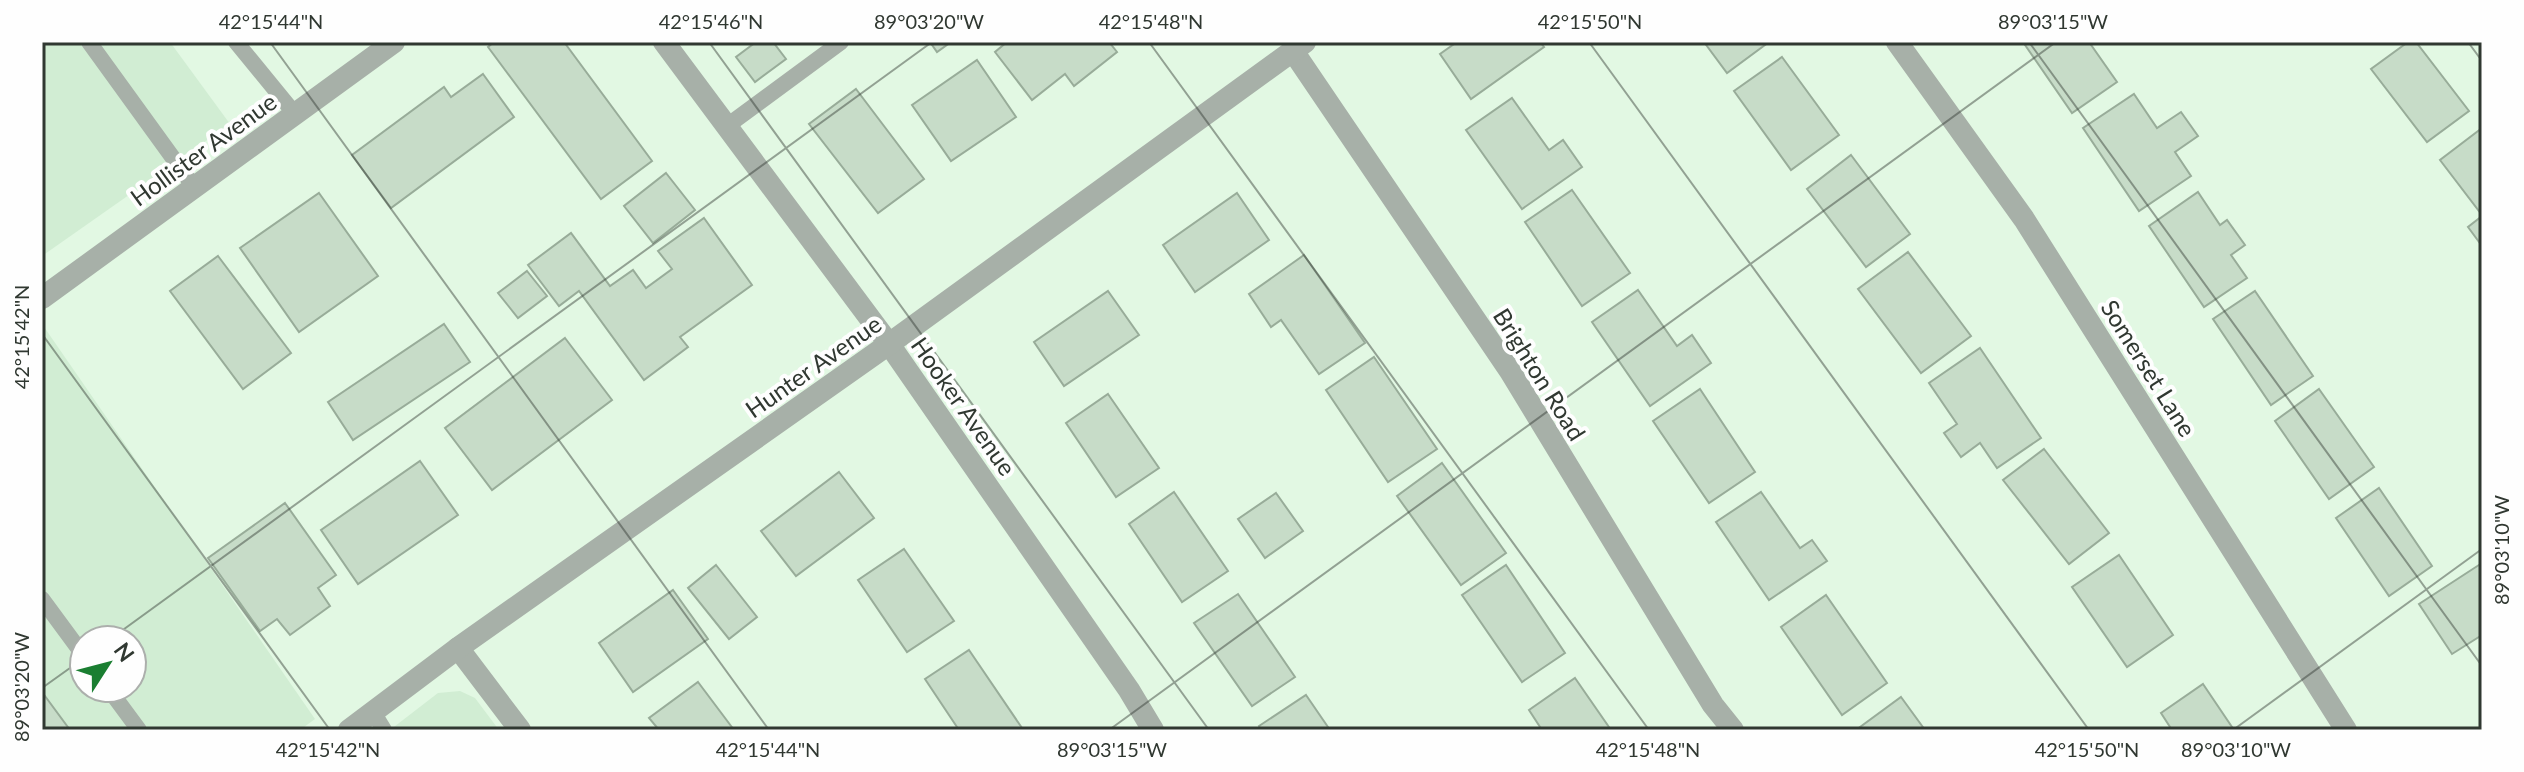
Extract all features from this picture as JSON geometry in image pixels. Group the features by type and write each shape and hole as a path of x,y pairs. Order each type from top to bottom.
{"street":[{"name":"Hollister Avenue","path":"42,298 394,42"},
{"name":"Hooker Avenue","path":"664,42 889,344 1129,690 1153,730"},
{"name":"Somerset Lane","path":"1897,42 2024,219 2346,730"},
{"name":"Hunter Avenue","path":"349,730 379,721 458,648 889,344 1299,46"},
{"name":"Brighton Road","path":"1299,46 1510,371 1713,705 1733,730"},
{"path":"458,648 520,730"}],"lane":[{"path":"89,42 194,187"},
{"path":"236,42 295,114"},
{"path":"727,126 841,42"},
{"path":"42,599 68,634"},
{"path":"120,704 139,730"}],"shaded area":[{"path":"42,42 170,42 230,124 42,256"},
{"path":"42,324 315,719 300,730 42,730"},
{"path":"460,691 475,698 499,730 390,730 438,693"}],"building":[{"path":"494,42 564,42 652,161 601,199 488,47"},
{"path":"756,42 773,42 786,59 755,82 736,57"},
{"path":"930,42 951,42 937,52"},
{"path":"1007,42 1109,42 1117,52 1074,86 1065,74 1032,100 995,52"},
{"path":"1457,42 1540,42 1544,47 1471,99 1440,54"},
{"path":"1704,42 1769,42 1727,73"},
{"path":"2023,42 2089,42 2117,82 2072,113"},
{"path":"2408,42 2416,42 2469,111 2427,142 2371,69"},
{"path":"1782,57 1839,135 1791,170 1734,91"},
{"path":"977,60 1016,117 951,161 912,105"},
{"path":"483,74 514,117 391,208 352,155 444,87 451,97"},
{"path":"856,89 924,179 878,213 809,124"},
{"path":"2134,94 2157,128 2181,112 2198,136 2175,152 2191,176 2139,211 2083,128"},
{"path":"1512,98 1549,150 1563,140 1582,167 1522,209 1466,130"},
{"path":"2482,128 2482,215 2440,160"},
{"path":"1851,155 1910,234 1866,267 1807,189"},
{"path":"666,173 695,210 653,243 624,206"},
{"path":"1572,190 1630,273 1582,306 1525,222"},
{"path":"2198,192 2220,225 2227,220 2245,245 2231,255 2247,278 2204,307 2149,226"},
{"path":"319,193 378,276 299,332 240,248"},
{"path":"1237,193 1269,240 1195,292 1163,245"},
{"path":"2482,216 2482,246 2468,227"},
{"path":"704,218 752,285 680,337 688,347 644,380 579,291 559,306 528,265 571,233 610,286 633,270 646,288 672,269 658,251"},
{"path":"1908,252 1971,336 1921,373 1858,289"},
{"path":"1304,255 1365,343 1319,374 1281,320 1271,327 1249,294"},
{"path":"218,256 291,353 243,389 170,291"},
{"path":"527,271 547,296 518,318 498,293"},
{"path":"1638,290 1677,346 1692,335 1711,363 1650,406 1592,322"},
{"path":"1108,291 1139,335 1064,386 1034,342"},
{"path":"2255,291 2313,376 2271,405 2213,319"},
{"path":"444,324 470,362 353,440 328,402"},
{"path":"565,338 612,400 492,490 445,428"},
{"path":"1980,348 2041,438 1997,468 1980,443 1961,457 1944,433 1957,424 1929,383"},
{"path":"1374,357 1437,449 1388,482 1326,390"},
{"path":"1700,389 1755,472 1709,503 1653,421"},
{"path":"2319,389 2374,467 2329,499 2275,421"},
{"path":"1108,394 1159,468 1116,497 1066,423"},
{"path":"2044,449 2109,533 2069,564 2003,480"},
{"path":"420,461 458,515 358,584 321,530"},
{"path":"1442,463 1506,553 1461,585 1397,496"},
{"path":"839,472 874,518 796,576 761,531"},
{"path":"2379,488 2432,566 2389,596 2336,518"},
{"path":"1174,492 1228,571 1182,602 1129,524"},
{"path":"1761,492 1800,548 1812,540 1827,561 1769,600 1716,522"},
{"path":"1276,493 1303,531 1265,558 1238,519"},
{"path":"285,503 336,575 318,588 330,606 290,635 277,619 260,631 208,558"},
{"path":"904,549 954,621 907,652 858,580"},
{"path":"2119,555 2173,635 2127,667 2072,587"},
{"path":"2482,563 2482,635 2452,654 2419,604"},
{"path":"716,565 757,617 729,639 688,588"},
{"path":"1506,565 1565,653 1522,682 1462,595"},
{"path":"673,590 708,639 633,692 599,643"},
{"path":"1238,594 1295,677 1252,706 1194,623"},
{"path":"1826,595 1887,683 1842,715 1781,627"},
{"path":"969,650 1022,728 1019,730 959,730 925,679"},
{"path":"1575,678 1611,730 1542,730 1529,710"},
{"path":"698,682 734,730 659,730 649,718"},
{"path":"2203,684 2234,730 2172,730 2161,713"},
{"path":"42,692 70,730 42,730"},
{"path":"1306,695 1330,730 1261,730 1259,726"},
{"path":"1901,697 1925,730 1856,730"}]}
